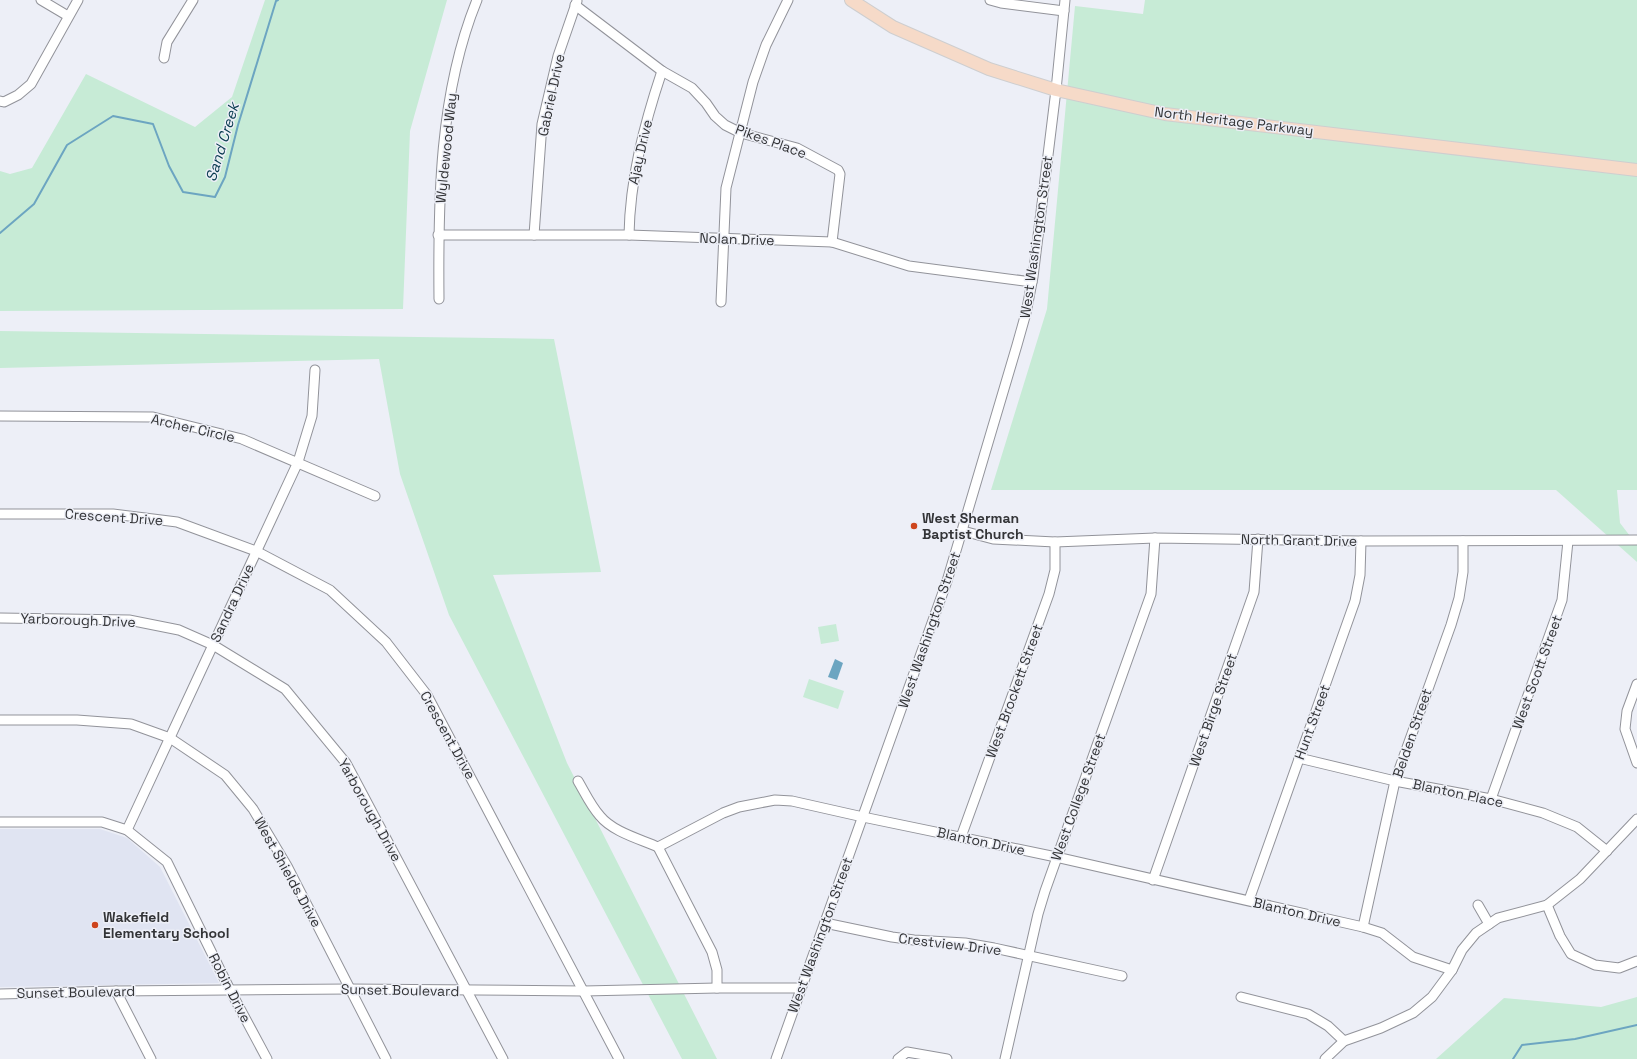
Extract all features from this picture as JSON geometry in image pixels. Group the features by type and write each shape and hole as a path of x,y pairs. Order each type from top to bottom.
{"main road":[{"name":"North Heritage Parkway","path":"851,0 900,30 989,69 1056,90 1165,114 1637,170"}],"street":[{"path":"40,0 68,16"},
{"path":"0,102 4,102 18,95 31,84 78,0"},
{"path":"164,58 167,42 193,0"},
{"name":"Wyldewood Way","path":"439,300 439,198 445,135 458,55 467,24 477,0"},
{"path":"721,302 726,188 753,82 766,45 788,0"},
{"path":"990,0 1001,3 1064,11"},
{"name":"West Washington Street","path":"776,1059 947,581 1017,345 1032,282 1056,90 1065,0"},
{"name":"Pikes Place","path":"576,2 662,71 692,88 703,99 715,116 725,125 741,133 797,148 838,170 840,174 832,242"},
{"name":"Gabriel Drive","path":"534,235 542,124 558,56 576,2"},
{"name":"Ajay Drive","path":"629,235 630,202 639,152 662,71"},
{"name":"Nolan Drive","path":"438,235 629,235 832,242 909,266 1032,282"},
{"name":"Sandra Drive","path":"127,830 298,462 312,416 315,370"},
{"name":"Archer Circle","path":"0,416 153,417 242,439 375,496"},
{"name":"Crescent Drive","path":"0,514 113,514 177,522 256,551 330,590 386,642 428,695 584,991 618,1059"},
{"name":"North Grant Drive","path":"963,531 993,540 1054,542 1155,538 1258,538 1360,541 1637,540"},
{"name":"West College Street","path":"1005,1059 1038,914 1056,857 1151,594 1155,538"},
{"name":"West Birge Street","path":"1153,880 1254,592 1258,538"},
{"name":"Hunt Street","path":"1249,900 1355,601 1360,575 1360,541"},
{"name":"Belden Street","path":"1363,926 1395,781 1459,598 1463,572 1463,541"},
{"name":"West Scott Street","path":"1491,799 1562,600 1568,541"},
{"name":"West Brockett Street","path":"961,837 1049,594 1055,570 1054,542"},
{"name":"Yarborough Drive","path":"0,618 129,620 179,630 213,645 285,689 346,763 503,1059"},
{"path":"1637,684 1627,711 1625,729 1637,763"},
{"name":"West Shields Drive","path":"0,720 77,720 131,724 170,738 225,775 253,809 287,866 386,1059"},
{"name":"Blanton Place","path":"1299,758 1395,781 1491,799 1543,813 1577,827 1607,851"},
{"path":"578,781 600,816 607,823 658,846 712,952 717,970 717,988"},
{"name":"Blanton Drive","path":"658,846 723,813 739,807 775,800 792,801 1056,857 1363,926 1382,933 1413,957 1452,970"},
{"path":"1325,1059 1344,1042 1381,1028 1413,1013 1432,997 1452,970 1462,950 1476,933 1498,918 1547,905 1580,879 1637,819"},
{"name":"Robin Drive","path":"0,822 102,822 127,830 167,862 230,990 267,1059"},
{"path":"1478,905 1489,924"},
{"path":"1547,905 1560,936 1570,954 1595,965 1619,968 1637,961"},
{"name":"Crestview Drive","path":"825,923 892,937 965,943 994,948 1122,976"},
{"name":"Sunset Boulevard","path":"0,994 116,991 349,989 584,991 801,988"},
{"path":"116,991 151,1059"},
{"path":"1241,998 1308,1014 1328,1026 1344,1042"},
{"path":"898,1059 907,1052 947,1059"}],"shaded area":[{"name":"Wakefield Elementary School","path":"0,829 100,829 127,838 160,867 219,983 0,987"}],"green space":[{"path":"265,0 447,0 410,131 403,309 0,311 0,171 10,174 32,168 86,74 195,127 232,97"},
{"path":"1145,0 1637,0 1637,490 1617,490 1620,523 1630,536 1637,536 1637,562 1556,490 991,490 1047,309 1075,6 1143,14"},
{"path":"0,331 554,339 601,572 493,575 567,763 717,1059 682,1059 449,615 400,474 379,359 0,368"},
{"path":"836,624 839,641 821,644 818,627"},
{"path":"809,679 844,691 838,709 803,697"},
{"path":"1637,997 1637,1059 1436,1059 1504,998 1601,1007"}],"water":[{"path":"835,659 843,663 837,680 828,677"}],"waterway":[{"name":"Sand Creek","path":"0,233 34,204 67,145 113,116 153,124 169,166 183,192 215,197 225,177 238,125 276,1 278,0"},
{"path":"1513,1059 1522,1045 1575,1039 1637,1025"}],"place":[{"name":"West Sherman Baptist Church","path":"914,526"},
{"name":"Wakefield Elementary School","path":"95,925"}]}
